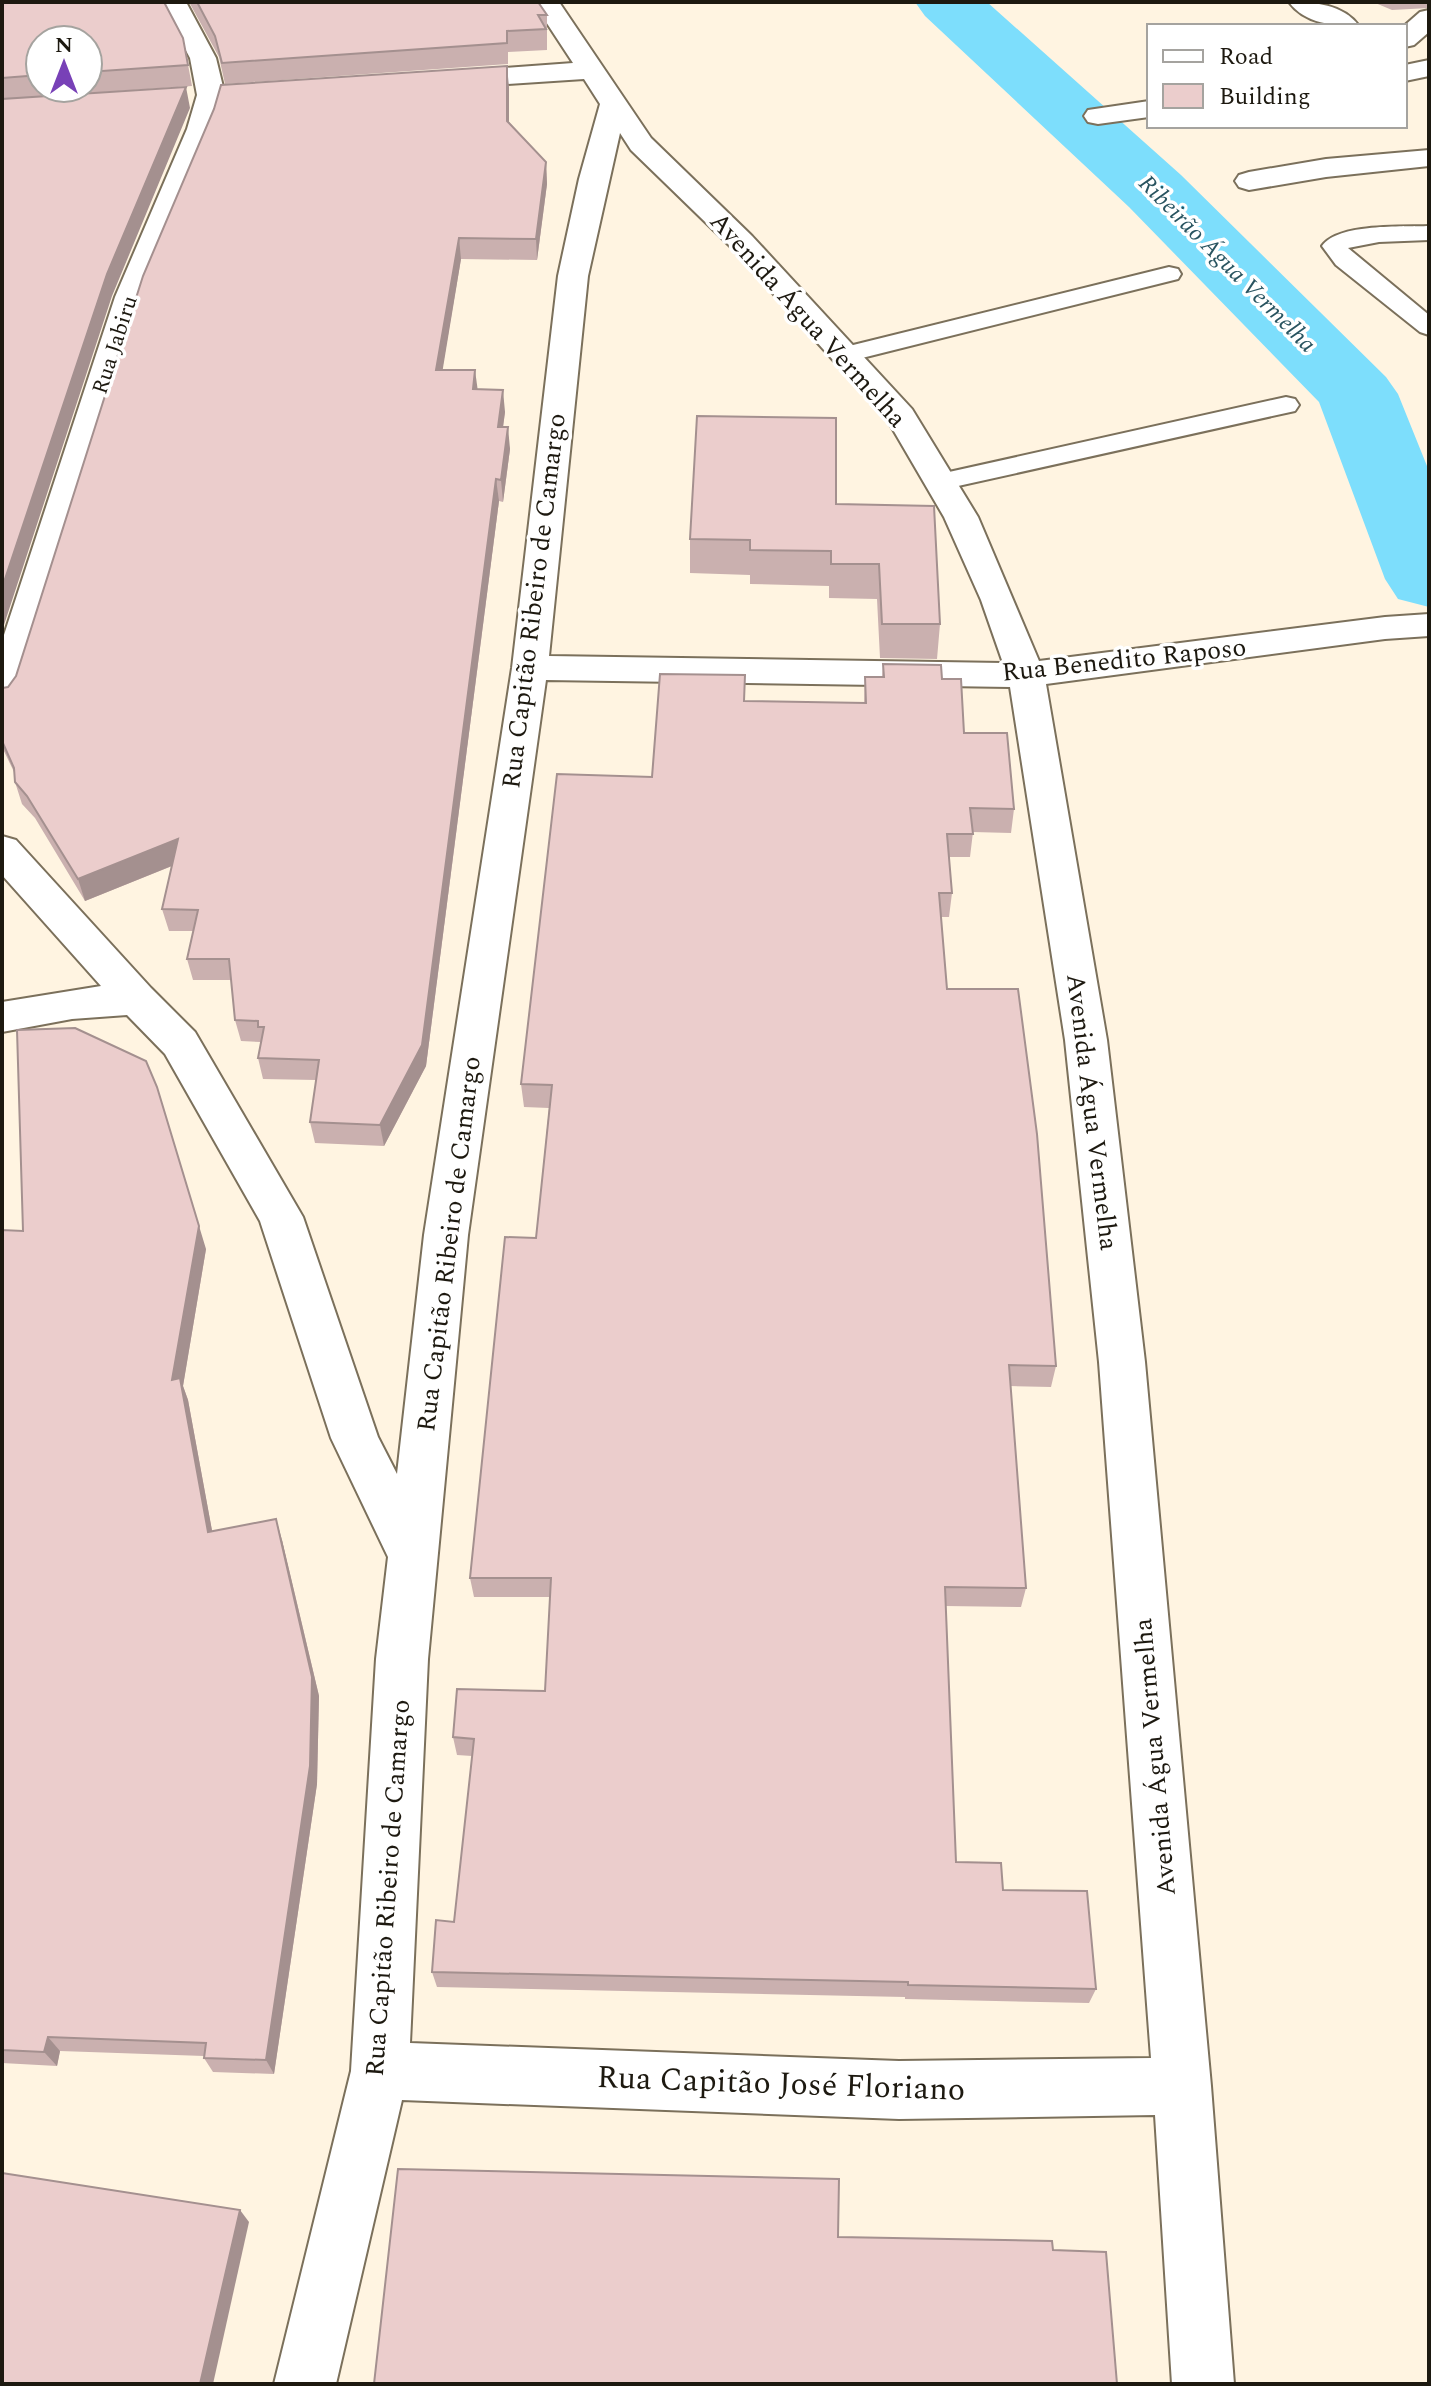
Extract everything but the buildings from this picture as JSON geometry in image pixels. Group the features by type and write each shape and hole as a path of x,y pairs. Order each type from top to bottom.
{"street":[{"path":"173,2 203,58 196,96 242,93"},
{"name":"Avenida Água Vermelha","path":"546,2 641,144 742,242 901,416 967,531 998,600 1026,675 1086,1040 1120,1347 1182,2086 1203,2384"},
{"path":"1302,2 1342,24"},
{"path":"1407,37 1429,18"},
{"path":"1407,56 1429,66"},
{"path":"1407,72 1429,66"},
{"path":"417,82 603,87"},
{"name":"Rua Capitão Ribeiro de Camargo","path":"305,2384 380,2071 402,1659 446,1235 530,668 573,276 593,179 603,87"},
{"name":"Rua Jabiru","path":"2,697 130,297 201,129 196,96"},
{"path":"1098,116 1147,109"},
{"path":"1249,181 1326,168 1429,158"},
{"name":"Rua Benedito Raposo","path":"530,668 1026,675 1421,626"},
{"path":"2,850 136,999 180,1043 213,1105 281,1217 355,1438 413,1558"},
{"path":"2,1017 72,1004 136,999"},
{"name":"Rua Capitão José Floriano","path":"380,2071 899,2090 1182,2086"}],"lane":[{"path":"1429,233 1355,238 1338,242 1334,248 1429,327"},
{"path":"846,354 1169,274"},
{"path":"940,482 1286,405"}],"waterway":[{"name":"Ribeirão Água Vermelha","path":"948,2 1155,191 1357,394 1429,579"}]}
